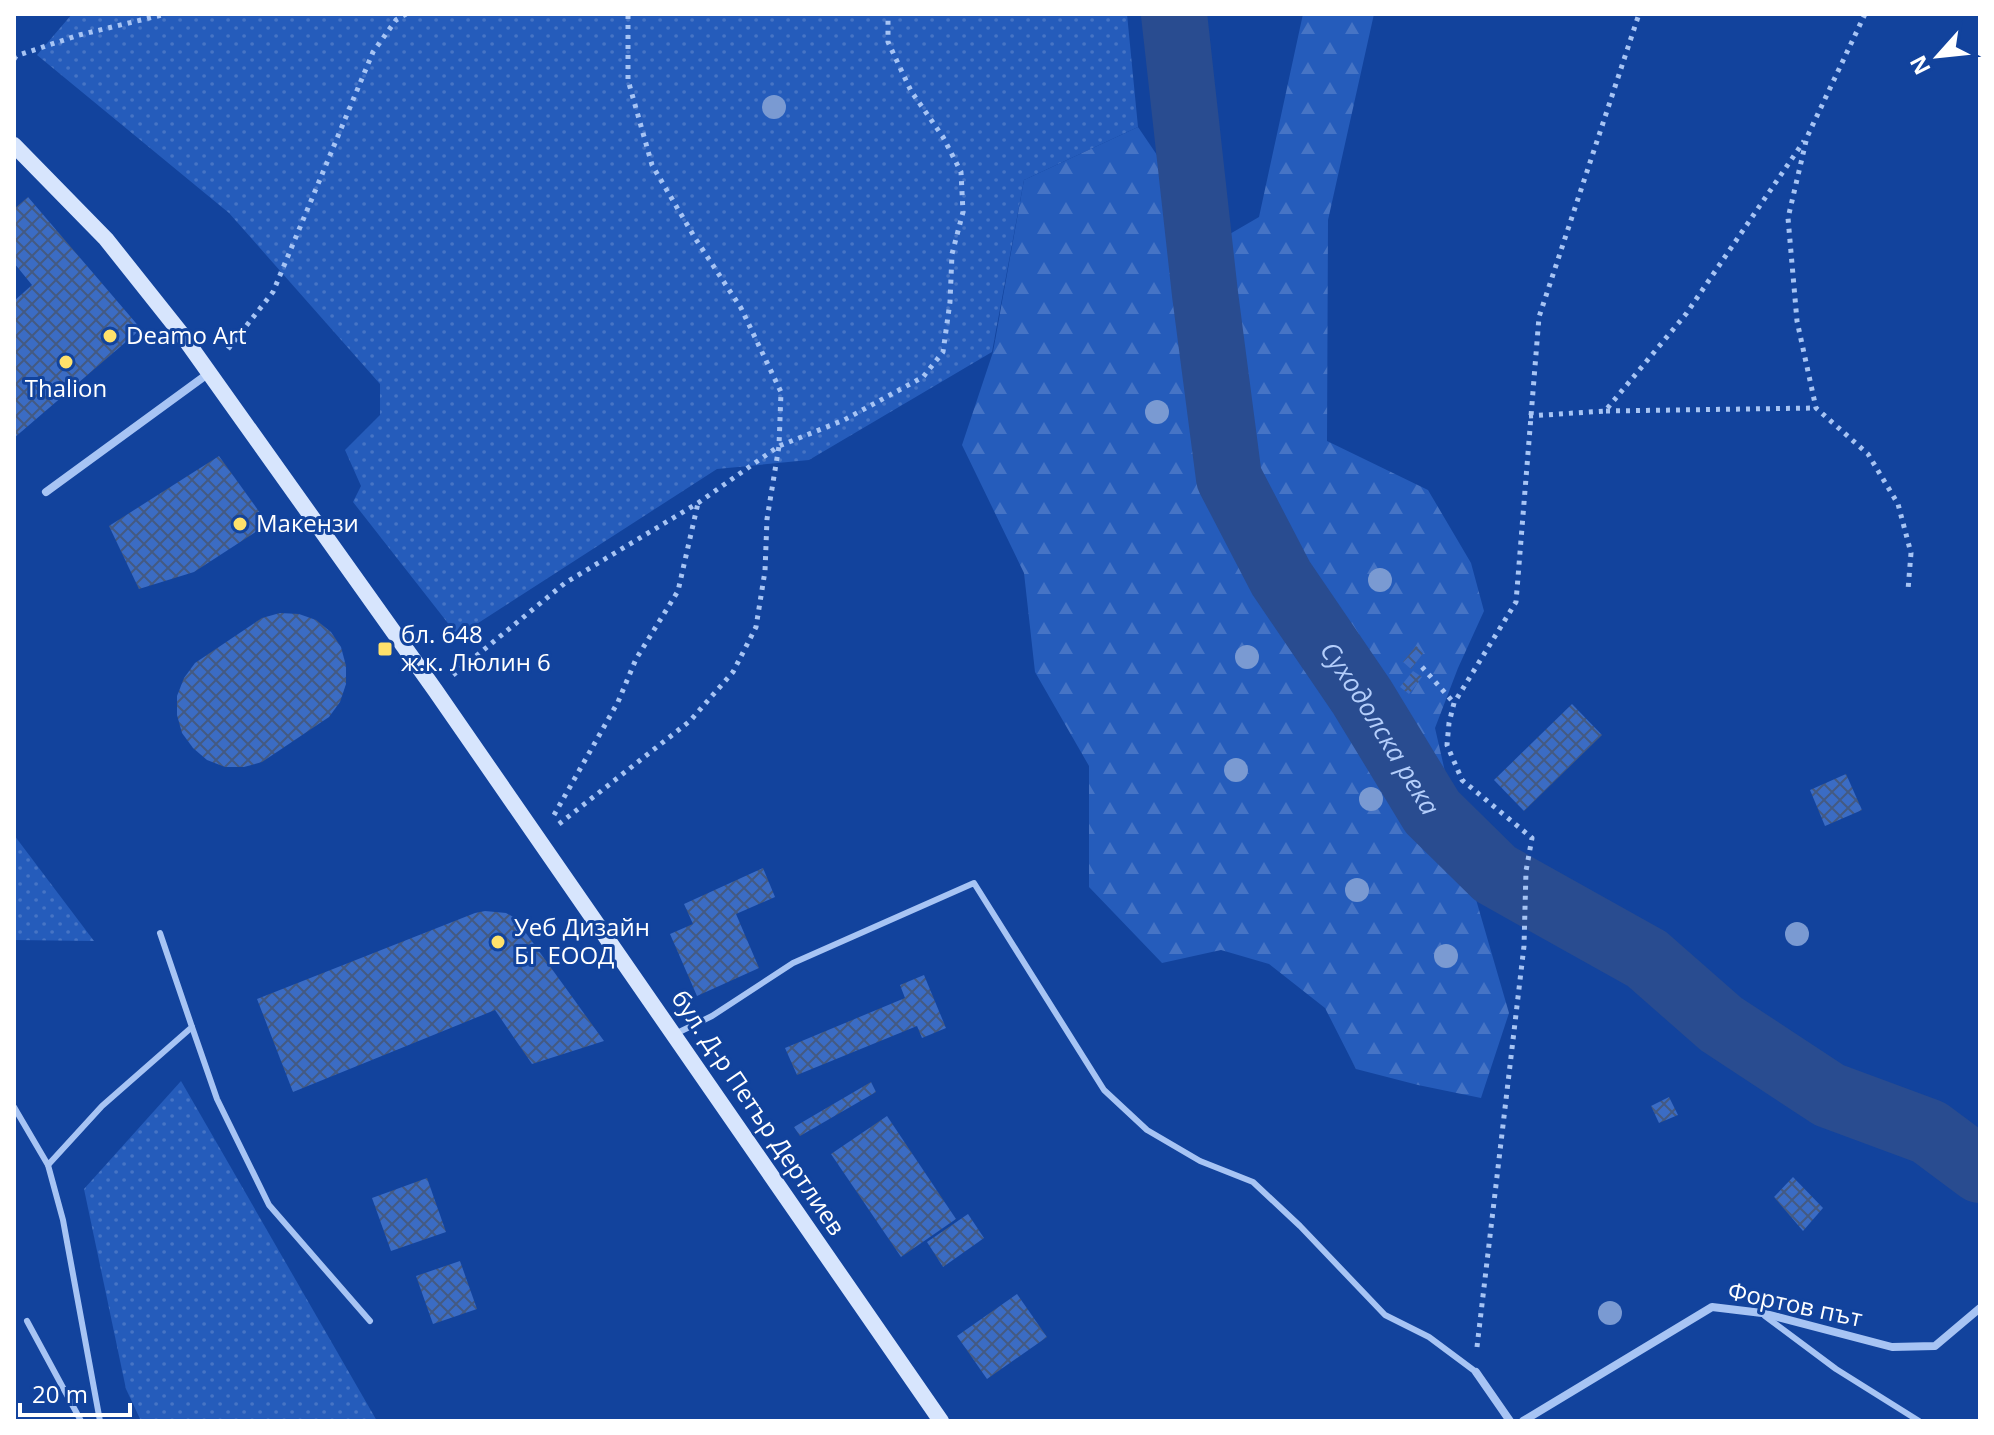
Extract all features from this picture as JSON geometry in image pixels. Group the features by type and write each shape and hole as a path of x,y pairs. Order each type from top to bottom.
{"main road":[{"name":"бул. Д-р Петър Дертлиев","path":"14,145 106,239 209,373 435,690 941,1421"}],"street":[{"path":"46,492 209,373"},
{"name":"Фортов път","path":"1523,1421 1712,1307 1762,1313 1892,1347 1935,1346 1980,1308"},
{"path":"1476,1372 1510,1421"}],"lane":[{"path":"675,1034 712,1016 793,963 974,883 1104,1090 1147,1130 1200,1161 1253,1182 1385,1315 1429,1337 1476,1372"},
{"path":"160,933 217,1099 269,1205 370,1321"},
{"path":"48,1165 102,1106 192,1027"},
{"path":"14,1107 48,1165 63,1220 100,1421"},
{"path":"1762,1313 1836,1369 1919,1421"},
{"path":"27,1321 81,1421"}],"path":[{"path":"14,59 79,35 166,14"},
{"path":"228,349 273,292 373,52 396,20 406,14"},
{"path":"539,839 690,721 733,672 756,627 765,571 767,519 779,446 781,392 741,308 652,165 628,80 628,14"},
{"path":"435,690 565,583 698,503 779,446 844,420 923,377 943,352 952,254 963,212 961,172 943,137 905,79 888,42 888,14"},
{"path":"1476,1372 1524,946 1526,871 1532,838 1462,780 1447,745 1449,723 1454,703 1516,602 1539,317 1639,14"},
{"path":"1605,411 1686,314 1807,137 1865,14"},
{"path":"1807,137 1788,218 1797,321 1816,408 1868,454 1898,504 1911,553 1908,590"},
{"path":"1529,416 1605,411 1816,408"},
{"path":"539,839 594,748 636,659 678,591 698,503"},
{"path":"1422,667 1454,703"}],"green space":[{"path":"72,14 1127,14 1138,127 1024,180 992,352 809,460 717,469 458,636 353,502 361,486 345,450 380,415 380,384 229,213 37,55"},
{"path":"1303,14 1374,14 1328,220 1327,441 1428,490 1471,563 1484,611 1435,728 1468,872 1509,1013 1481,1098 1356,1069 1325,1008 1269,964 1221,950 1162,963 1089,887 1089,766 1035,672 1024,573 962,445 993,352 1024,180 1138,127 1216,242 1259,217"},
{"path":"14,835 94,941 14,940"},
{"path":"181,1081 377,1421 141,1421 126,1389 84,1189"}],"building":[{"path":"28,197 141,329 14,438 14,301 32,285 14,263 14,209"},
{"path":"219,456 268,524 194,572 139,589 109,526"},
{"path":"280,613 299,614 316,620 331,632 341,647 346,666 346,684 340,702 329,717 262,762 244,767 225,767 207,760 182,733 177,715 177,696 184,678 195,663 262,618"},
{"path":"1416,646 1424,652 1411,669 1403,662"},
{"path":"1413,671 1422,677 1409,694 1400,687"},
{"path":"1572,704 1602,735 1524,811 1494,780"},
{"path":"1846,774 1862,810 1825,826 1810,790"},
{"path":"763,868 775,897 736,914 759,968 697,996 670,934 693,924 684,904"},
{"path":"485,911 506,913 515,918 604,1041 532,1064 495,1010 293,1092 257,999"},
{"path":"924,975 946,1028 922,1038 917,1026 797,1075 785,1048 905,998 900,985"},
{"path":"871,1082 876,1092 800,1136 794,1127"},
{"path":"1669,1097 1678,1115 1659,1123 1651,1106"},
{"path":"887,1116 956,1219 901,1257 831,1154"},
{"path":"1793,1177 1823,1208 1803,1231 1774,1197"},
{"path":"427,1178 446,1232 391,1251 372,1198"},
{"path":"968,1214 984,1238 943,1267 927,1242"},
{"path":"460,1261 477,1309 433,1324 416,1276"},
{"path":"1017,1294 1047,1337 987,1379 957,1336"}],"waterway":[{"name":"Суходолска река","path":"1174,14 1229,478 1281,578 1362,697 1432,812 1495,874 1647,959 1721,1024 1829,1095 1929,1132 1980,1170"}],"place":[{"name":"Deamo Art","path":"110,336"},
{"name":"Thalion","path":"66,362"},
{"name":"Макензи","path":"240,524"},
{"name":"бл. 648 ж.к. Люлин 6","path":"385,649"},
{"name":"Уеб Дизайн БГ ЕООД","path":"498,942"}]}
